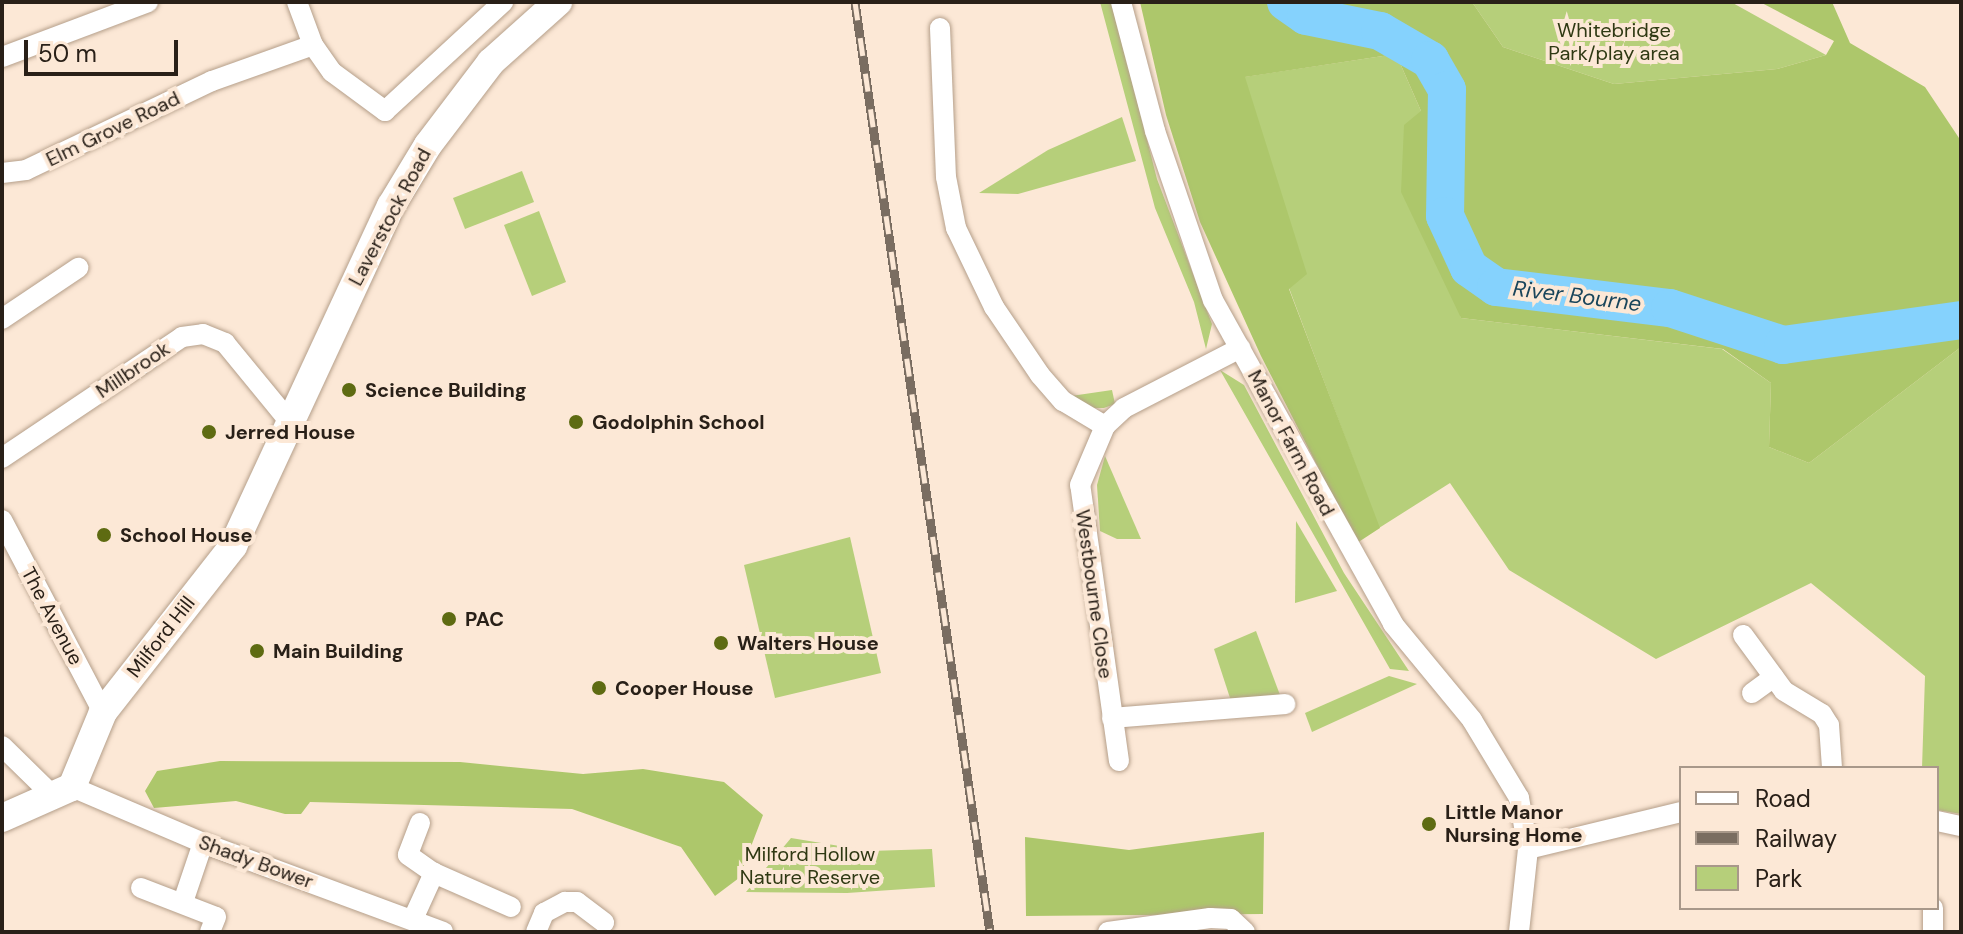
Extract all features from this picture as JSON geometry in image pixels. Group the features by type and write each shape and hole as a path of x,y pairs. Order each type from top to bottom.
{"street":[{"path":"2,57 148,2"},
{"path":"297,2 313,45 332,72 385,111 503,2"},
{"name":"Laverstock Road","path":"289,421 391,206 428,145 491,62 558,2"},
{"name":"Manor Farm Road","path":"1121,2 1186,227 1213,300 1393,624 1472,720 1519,798 1528,849"},
{"path":"940,28 946,177 956,228 994,307 1040,375 1063,401 1105,426"},
{"name":"Elm Grove Road","path":"2,173 26,170 212,81 313,45"},
{"path":"2,319 78,268"},
{"name":"Millbrook","path":"2,458 182,337 203,334 225,343 289,421"},
{"name":"Westbourne Close","path":"1119,761 1080,485 1105,426 1146,392 1240,348"},
{"name":"Milford Hill","path":"63,792 103,712 233,546 289,421"},
{"name":"The Avenue","path":"2,520 103,712"},
{"path":"1743,635 1784,691 1822,714 1829,725 1832,766"},
{"path":"1752,693 1774,677"},
{"path":"1112,718 1285,704"},
{"path":"2,746 63,792 2,818"},
{"name":"Shady Bower","path":"63,792 443,932"},
{"path":"1519,932 1528,849 1679,812"},
{"path":"1939,821 1961,826"},
{"path":"420,823 408,855 434,873 511,907"},
{"path":"183,902 203,843"},
{"path":"413,919 434,873"},
{"path":"141,888 216,917 210,932"},
{"path":"536,932 544,913 565,902 577,902 604,922"},
{"path":"1933,910 1933,932"},
{"path":"1108,932 1210,918 1231,919 1245,932"}],"green space":[{"path":"1100,2 1112,2 1157,179 1212,324 1206,349 1194,302 1155,208"},
{"path":"1140,2 1472,2 1503,47 1614,84 1777,69 1826,55 1834,41 1760,2 1832,2 1850,43 1925,87 1961,141 1961,304 1945,319 1961,332 1961,347 1809,463 1769,447 1771,383 1723,349 1461,318 1401,192 1404,125 1421,111 1396,54 1245,77 1307,274 1289,289 1380,528 1357,543 1261,356 1200,222 1166,115"},
{"name":"Whitebridge Park/play area","path":"1472,2 1731,2 1826,55 1777,69 1614,84 1503,47"},
{"path":"1396,54 1421,111 1461,318 1722,349 1771,383 1769,447 1809,463 1961,347 1961,814 1939,810 1939,766 1922,766 1925,676 1811,583 1656,659 1509,570 1450,483 1379,528 1289,288 1244,77"},
{"path":"1122,117 1136,161 1018,194 979,193 1048,150"},
{"path":"522,171 534,202 465,229 453,198"},
{"path":"539,211 566,282 532,296 504,225"},
{"path":"1220,370 1244,385 1344,573 1409,671 1390,669"},
{"path":"1112,390 1115,404 1104,408 1092,408 1071,396"},
{"path":"1105,456 1141,539 1117,539 1100,531 1097,485"},
{"path":"1296,521 1337,591 1295,603"},
{"path":"850,537 881,673 775,698 744,565"},
{"path":"1256,631 1280,695 1231,701 1214,649"},
{"path":"1389,676 1417,684 1312,732 1305,713"},
{"path":"220,761 460,762 583,774 643,769 724,782 763,815 739,878 715,896 681,847 572,809 310,802 301,814 285,814 236,801 154,808 145,791 157,771"},
{"path":"1264,832 1263,914 1026,916 1025,837 1129,850"},
{"name":"Milford Hollow Nature Reserve","path":"791,838 870,851 932,849 935,887 847,893 746,892"}],"waterway":[{"name":"River Bourne","path":"1286,2 1306,16 1380,31 1430,60 1447,90 1445,216 1469,268 1496,287 1670,308 1783,345 1961,320"}],"railway":[{"path":"855,2 990,932"}],"place":[{"name":"Science Building","path":"349,390"},
{"name":"Godolphin School","path":"576,422"},
{"name":"Jerred House","path":"209,432"},
{"name":"School House","path":"104,535"},
{"name":"PAC","path":"449,619"},
{"name":"Walters House","path":"721,643"},
{"name":"Main Building","path":"257,651"},
{"name":"Cooper House","path":"599,688"},
{"name":"Little Manor Nursing Home","path":"1429,824"}]}
